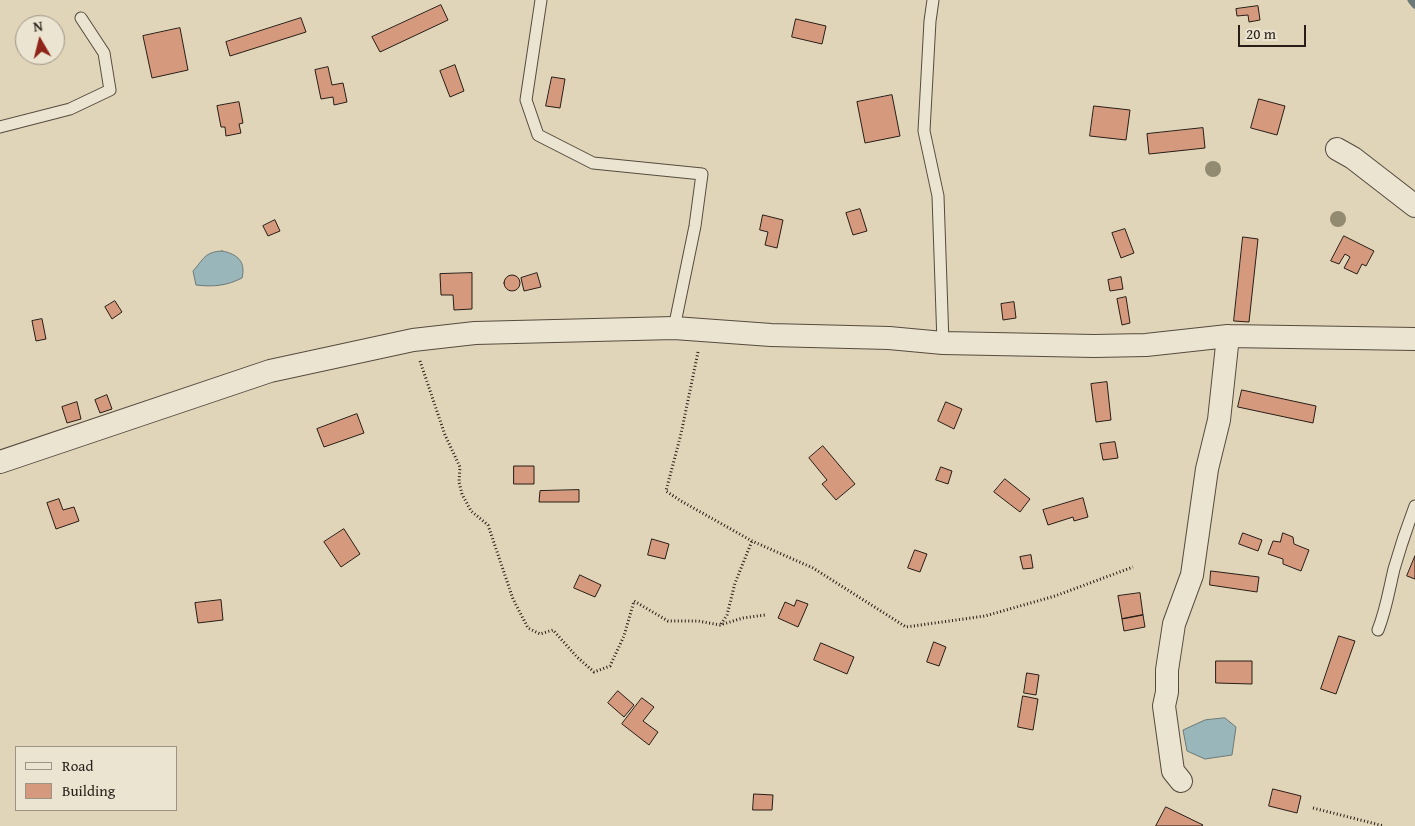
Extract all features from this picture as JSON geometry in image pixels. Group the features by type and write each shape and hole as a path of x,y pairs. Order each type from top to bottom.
{"street":[{"path":"1337,149 1353,158 1415,206"},
{"path":"0,462 270,371 413,340 475,333 674,328 771,335 888,338 943,343 1094,346 1146,345 1228,336 1415,339"},
{"path":"1181,781 1173,771 1164,706 1174,624 1192,576 1207,469 1219,420 1228,336"}],"lane":[{"path":"541,0 526,100 538,135 593,163 702,174 695,226 674,328"},
{"path":"933,0 930,21 924,131 938,196 943,343"},
{"path":"0,128 70,109 110,90 104,53 82,18"},
{"path":"1378,630 1385,614 1396,562 1415,506"}],"path":[{"path":"703,330 666,491 752,541 812,568 906,626 984,616 1055,596 1133,567"},
{"path":"413,340 446,434 460,467 459,482 462,494 470,511 488,526 513,599 528,628 540,634 553,630 577,657 594,672 610,666 624,636 634,601 668,621 698,621 720,625 743,618 765,615"},
{"path":"720,625 727,615 735,583 752,541"},
{"path":"1313,808 1384,826"}],"water":[{"path":"222,251 232,254 240,260 243,267 242,278 219,285 196,285 193,271 208,255"},
{"path":"1225,718 1236,727 1232,755 1205,759 1187,751 1183,730 1205,720"}],"building":[{"path":"441,5 448,20 380,52 372,37"},
{"path":"1258,6 1260,20 1249,22 1248,15 1237,16 1236,9"},
{"path":"301,18 306,32 230,56 226,42"},
{"path":"796,19 826,26 822,44 792,37"},
{"path":"180,28 188,70 152,78 143,36"},
{"path":"455,65 464,91 450,97 440,71"},
{"path":"328,67 332,85 343,83 347,102 334,105 333,97 321,99 315,70"},
{"path":"552,77 565,79 560,108 546,106"},
{"path":"892,95 900,136 865,143 857,102"},
{"path":"1259,99 1285,106 1277,135 1251,128"},
{"path":"239,102 243,123 239,124 241,133 226,136 225,127 221,127 217,106"},
{"path":"1094,106 1130,110 1126,140 1090,136"},
{"path":"1203,128 1205,148 1149,154 1147,134"},
{"path":"860,209 867,231 853,235 846,213"},
{"path":"763,215 783,220 777,248 765,245 768,232 760,230"},
{"path":"275,220 280,231 268,236 263,226"},
{"path":"1125,229 1134,253 1121,258 1112,233"},
{"path":"1344,236 1374,251 1366,266 1362,264 1357,274 1344,268 1350,257 1345,254 1339,264 1331,261"},
{"path":"1243,237 1258,239 1249,322 1234,321"},
{"path":"472,273 472,309 454,310 453,295 441,295 440,274"},
{"path":"537,273 541,287 524,291 521,278"},
{"path":"509,275 515,275 520,280 518,289 509,291 504,286 504,280"},
{"path":"1121,277 1123,289 1110,291 1108,280"},
{"path":"1126,297 1130,323 1122,325 1117,299"},
{"path":"115,301 122,312 112,319 105,307"},
{"path":"1014,302 1016,318 1003,320 1001,304"},
{"path":"42,319 46,339 36,341 32,321"},
{"path":"1107,382 1111,420 1096,422 1091,384"},
{"path":"1242,390 1316,406 1313,423 1238,407"},
{"path":"107,395 112,409 100,413 95,400"},
{"path":"77,402 81,419 67,423 62,407"},
{"path":"946,402 962,409 954,429 938,421"},
{"path":"357,414 364,433 324,447 317,429"},
{"path":"1115,442 1118,458 1103,460 1100,444"},
{"path":"823,446 855,484 836,500 822,484 827,480 809,458"},
{"path":"514,466 534,466 534,484 514,484"},
{"path":"941,467 952,471 948,484 936,480"},
{"path":"1005,479 1030,499 1020,512 994,492"},
{"path":"579,490 579,502 539,502 540,491"},
{"path":"1083,498 1088,517 1074,521 1073,517 1048,525 1043,510"},
{"path":"59,499 63,510 74,507 79,521 56,529 47,503"},
{"path":"344,529 360,554 341,567 324,542"},
{"path":"1243,533 1262,540 1258,551 1239,544"},
{"path":"1283,533 1293,537 1294,544 1309,550 1301,571 1283,564 1283,559 1268,554 1273,541 1280,542"},
{"path":"652,539 669,544 665,559 648,555"},
{"path":"915,550 927,554 920,572 908,568"},
{"path":"1031,555 1033,568 1023,569 1020,557"},
{"path":"1415,556 1415,579 1407,576"},
{"path":"1211,571 1259,577 1257,592 1210,585"},
{"path":"580,575 601,585 595,597 574,588"},
{"path":"1140,593 1143,615 1122,619 1118,596"},
{"path":"221,600 223,620 198,623 195,603"},
{"path":"797,600 808,604 798,627 778,618 785,602 794,606"},
{"path":"1143,615 1145,627 1124,631 1122,619"},
{"path":"1339,636 1355,641 1336,694 1321,689"},
{"path":"934,642 946,647 939,666 927,662"},
{"path":"821,643 854,657 847,674 814,660"},
{"path":"1216,661 1252,661 1252,684 1216,683"},
{"path":"1027,673 1039,675 1036,695 1024,693"},
{"path":"618,691 634,705 624,717 608,703"},
{"path":"1023,696 1038,699 1033,730 1018,727"},
{"path":"642,698 654,707 643,721 658,732 649,745 622,724"},
{"path":"1273,789 1301,796 1297,813 1269,806"},
{"path":"754,794 773,795 772,810 753,810"},
{"path":"1166,807 1203,825 1156,826"}],"waterway":[{"path":"1411,0 1415,5"}]}
